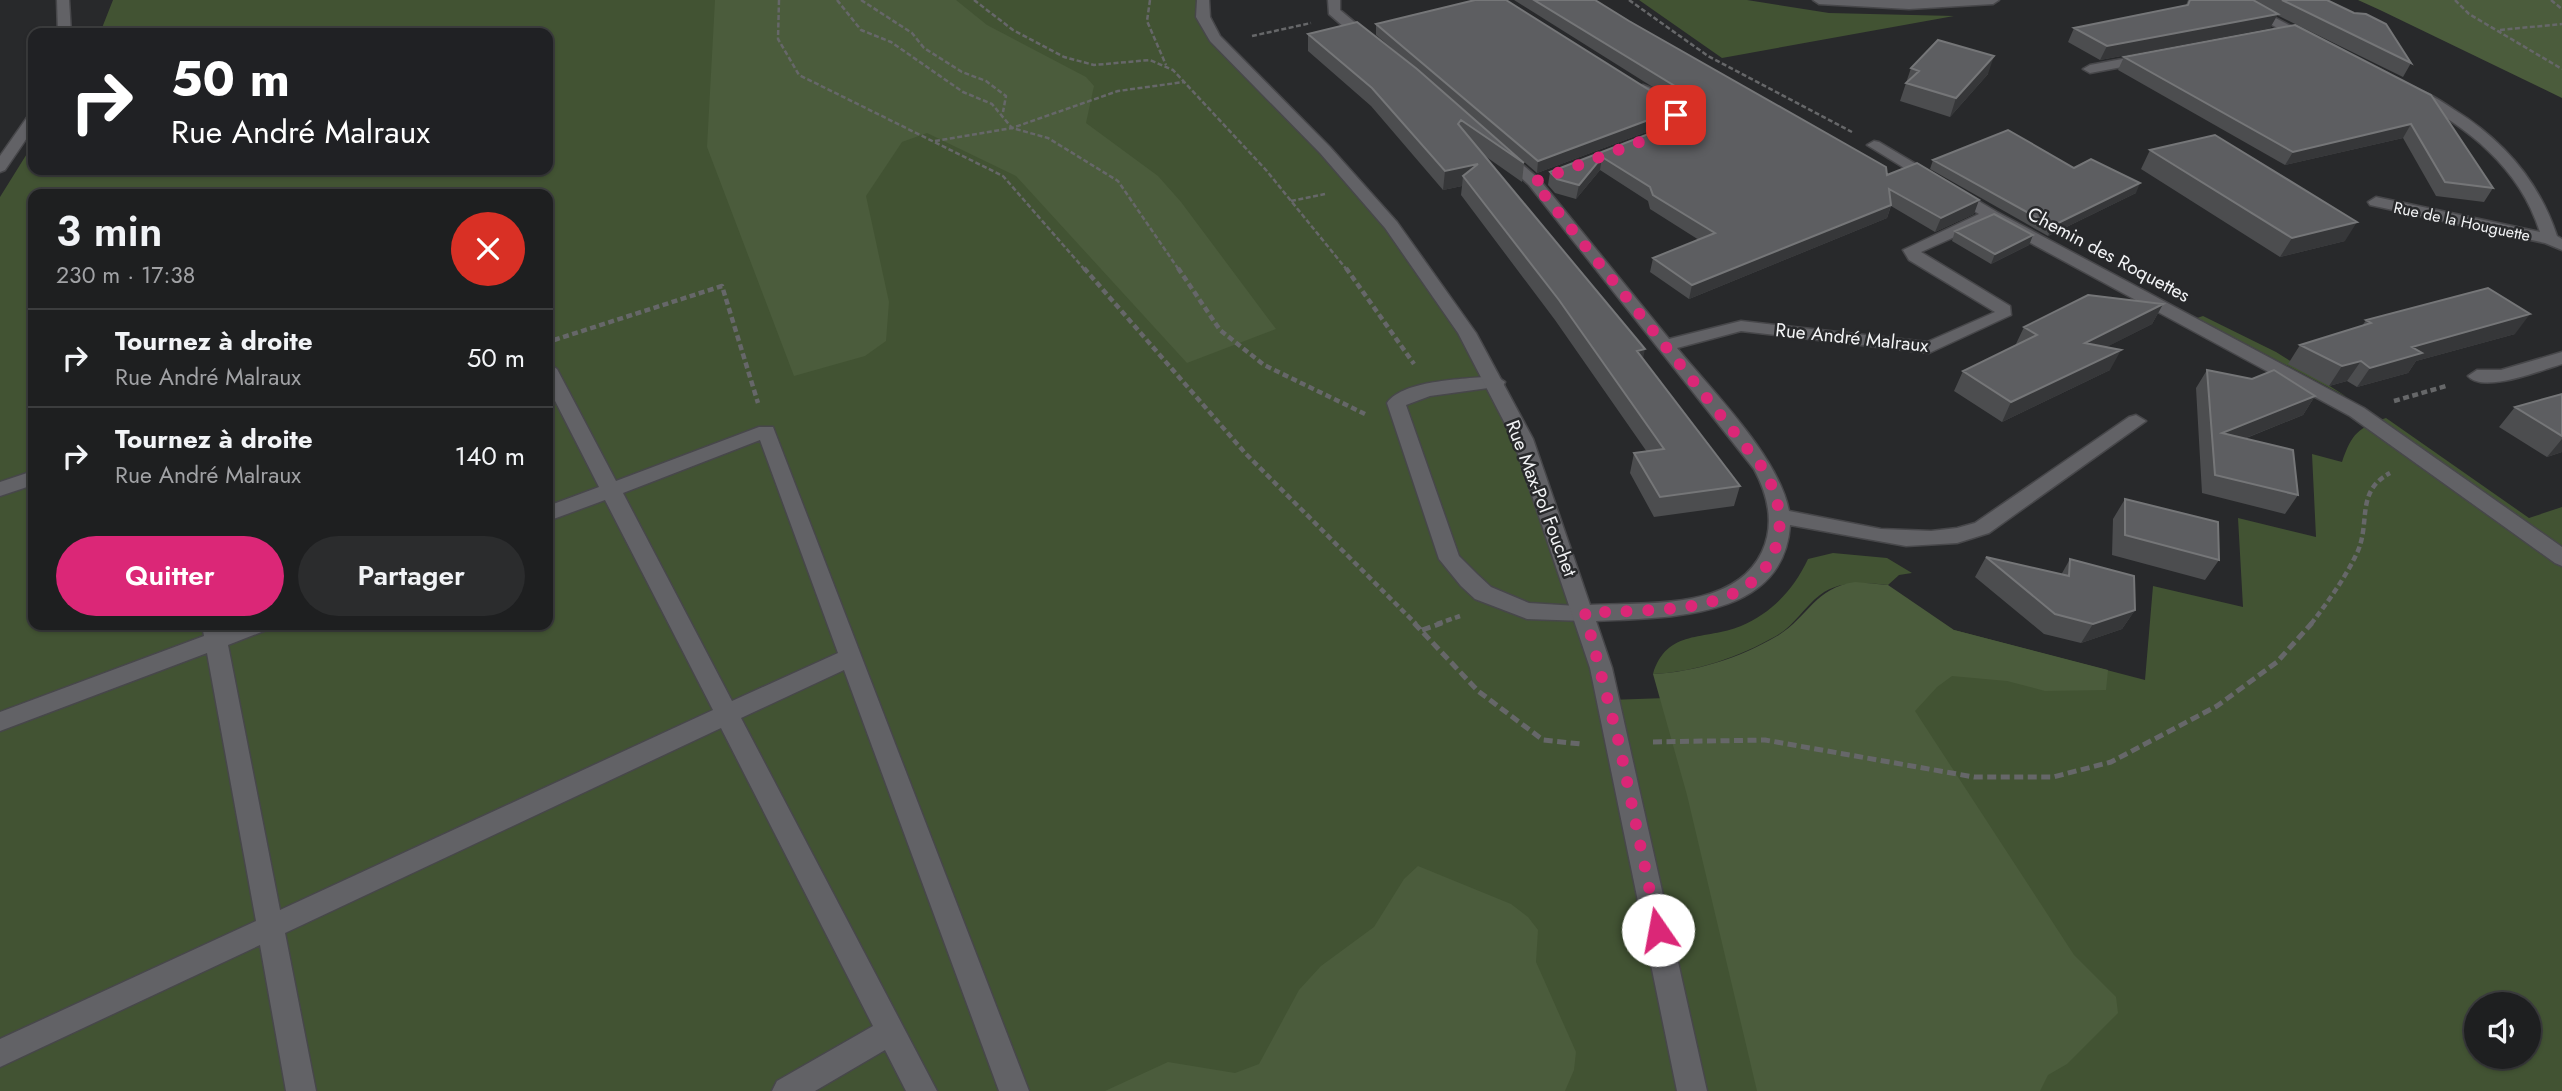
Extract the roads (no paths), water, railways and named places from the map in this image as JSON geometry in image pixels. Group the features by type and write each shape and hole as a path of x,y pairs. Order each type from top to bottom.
{"street":[{"path":"62,0 65,28"},
{"name":"Rue Max-Pol Fouchet","path":"1203,0 1203,17 1215,38 1325,149 1391,225 1467,333 1496,382 1523,439 1585,613 1619,743 1692,1091"},
{"path":"1334,0 1332,6 1340,16 1386,54"},
{"path":"1819,0 1894,5 1993,0"},
{"path":"2231,0 2329,49"},
{"path":"2265,36 2291,30"},
{"path":"2091,69 2158,56"},
{"path":"1635,84 1669,106 1676,115 1671,128 1636,144"},
{"name":"Rue de la Houguette","path":"2403,87 2464,122 2518,171 2556,242"},
{"path":"0,167 28,126"},
{"name":"Chemin des Roquettes","path":"1874,145 1991,215 2357,412 2562,558"},
{"path":"1495,146 1541,179 1762,467 1772,484 1780,516 1775,552 1764,571 1741,590 1724,598 1681,607 1585,613 1527,611 1483,593 1450,559 1396,403 1405,396 1496,382"},
{"name":"Rue de la Houguette","path":"2376,202 2556,242"},
{"name":"Rue André Malraux","path":"1666,345 1741,326 1929,348 2004,313 2002,307 1912,253 1913,247 1991,215"},
{"path":"2477,376 2502,376 2562,358"},
{"path":"553,379 922,1091"},
{"path":"1780,516 1906,539 1933,540 1966,534 1982,528 2136,421"},
{"path":"553,512 766,431 1014,1091"},
{"path":"0,488 28,480"},
{"path":"0,722 214,632 301,1091"},
{"path":"0,1053 850,657"},
{"path":"787,1091 891,1031"}]}
